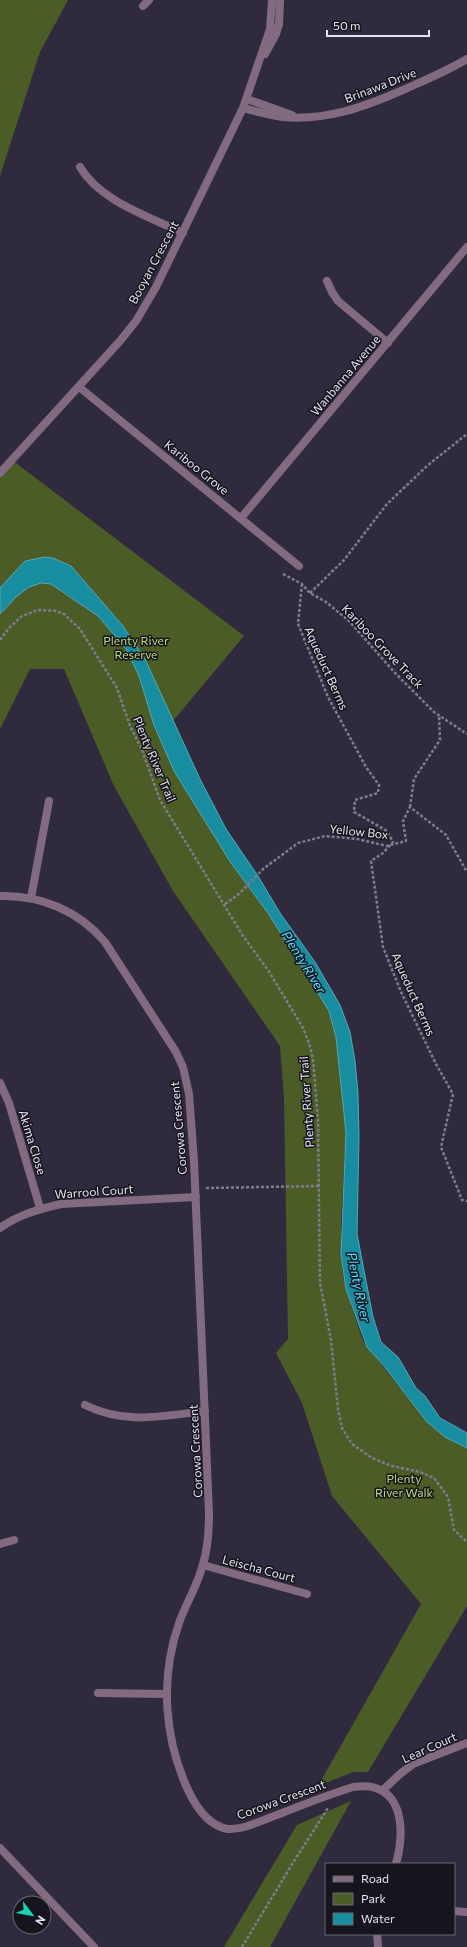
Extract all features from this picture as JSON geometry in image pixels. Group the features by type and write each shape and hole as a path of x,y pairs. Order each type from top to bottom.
{"street":[{"path":"143,6 149,0"},
{"name":"Booyan Crescent","path":"0,473 79,387 136,321 156,287 243,108 270,29 272,0"},
{"name":"Booyan Crescent","path":"256,72 276,34 279,24 280,0"},
{"name":"Brinawa Drive","path":"243,108 282,117 328,116 367,106 444,72 467,59"},
{"name":"Brinawa Drive","path":"246,99 297,116"},
{"path":"80,167 87,179 99,191 182,233"},
{"name":"Wanbanna Avenue","path":"241,518 467,247"},
{"path":"328,282 338,301 388,342"},
{"name":"Kariboo Grove","path":"79,387 299,566"},
{"path":"31,898 49,800"},
{"name":"Corowa Crescent","path":"0,896 31,898 69,912 96,932 105,942 176,1052 187,1080 196,1197 209,1513 206,1550 203,1565 179,1622 169,1661 166,1694 170,1732 178,1765 202,1813 215,1825 228,1829 248,1825 353,1787 366,1785 383,1790"},
{"name":"Akima Close","path":"0,1083 9,1103 40,1208"},
{"name":"Warrool Court","path":"0,1228 22,1215 40,1208 76,1202 196,1197"},
{"path":"85,1405 106,1414 130,1418 148,1418 205,1411"},
{"path":"0,1544 14,1540"},
{"name":"Leischa Court","path":"203,1565 307,1594"},
{"path":"98,1693 166,1694"},
{"name":"Lear Court","path":"383,1790 413,1764 467,1743"},
{"path":"383,1790 393,1801 401,1825 401,1844 396,1863"},
{"path":"0,1848 94,1947"},
{"path":"455,1911 467,1912"},
{"path":"377,1935 378,1947"}],"path":[{"path":"310,593 344,560 388,504 428,465 467,434"},
{"name":"Kariboo Grove Track","path":"283,574 302,584 310,593 326,602 349,621 395,673 439,715 467,734"},
{"name":"Aqueduct Berms","path":"302,584 298,624 328,697 366,767 379,785 378,793 355,800 354,812 387,831 393,842 383,853 371,861 383,948 401,992 436,1064 453,1094 441,1147 462,1200 467,1201"},
{"name":"Plenty River Trail","path":"0,640 22,616 38,610 59,612 69,617 76,624 117,688 130,726 142,750 160,800 225,904 243,936 268,970 307,1036 313,1060 316,1094 320,1283 331,1340 337,1402 342,1428 352,1444 372,1458 392,1466 420,1472 434,1478 448,1497 454,1530 467,1542"},
{"name":"Yellow Box","path":"225,904 239,894 262,869 298,843 325,836 357,839 386,846 406,841 403,821 410,807 414,779 440,740 439,715"},
{"path":"410,807 446,835 467,872"},
{"path":"206,1188 319,1186"},
{"path":"242,1947 328,1808"}],"green space":[{"path":"0,0 68,0 40,52 0,176"},
{"name":"Plenty River Walk","path":"12,460 244,636 167,728 205,818 231,863 268,913 329,1011 336,1037 346,1133 341,1224 342,1269 346,1289 363,1341 427,1422 445,1437 467,1448 467,1606 368,1772 353,1772 318,1786 421,1604 332,1496 302,1403 276,1353 288,1339 284,1098 280,1046 173,891 114,786 64,669 30,669 0,729 0,473"},
{"path":"351,1801 270,1947 224,1947 297,1825"}],"water":[{"name":"Plenty River","path":"45,557 53,558 71,566 123,626 145,659 200,779 226,829 258,876 280,913 315,962 340,1005 350,1032 355,1061 358,1093 359,1136 357,1234 373,1317 381,1342 398,1357 416,1388 425,1396 440,1418 467,1433 467,1448 445,1437 427,1422 384,1366 367,1347 346,1289 341,1255 346,1133 336,1037 329,1011 268,913 231,863 174,771 154,725 139,676 126,649 98,616 51,584 41,583 29,587 16,597 0,614 0,588 25,561"}],"park label":[{"name":"Plenty River Reserve","path":"136,647"}]}
